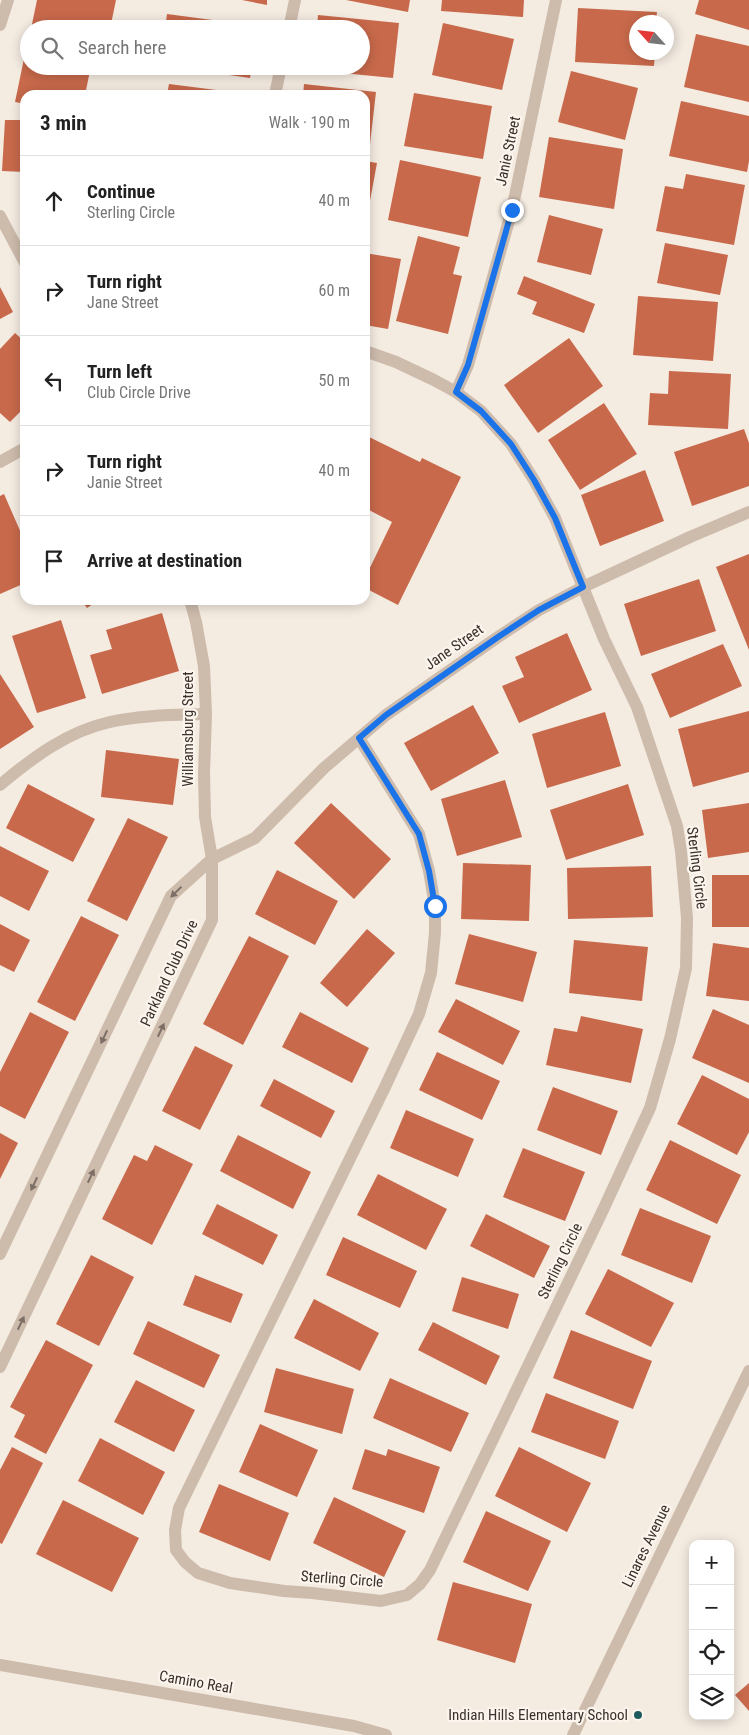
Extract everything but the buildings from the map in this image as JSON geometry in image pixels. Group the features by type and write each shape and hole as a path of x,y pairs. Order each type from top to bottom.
{"street":[{"path":"0,25 8,0"},
{"path":"291,20 296,0"},
{"name":"Janie Street","path":"456,392 468,365 512,210 556,0"},
{"path":"276,90 279,75"},
{"path":"0,216 20,254"},
{"name":"Sterling Circle","path":"359,738 419,834 429,871 435,906 435,932 431,973 419,1014 179,1508 175,1530 176,1550 185,1562 198,1573 230,1583 284,1591 381,1601 406,1595 420,1584 430,1570 650,1108 670,1039 686,968 687,918 677,826 637,707 604,639 555,518 534,480 511,444 481,411 456,392 396,362 370,353"},
{"path":"0,462 20,451"},
{"name":"Jane Street","path":"212,859 255,838 324,768 386,715 539,610 583,587 690,537 749,512"},
{"name":"Williamsburg Street","path":"191,605 204,666 206,714 205,817 212,859"},
{"path":"0,785 26,764 70,736 108,722 144,717 206,714"},
{"name":"Parkland Club Drive","path":"0,1254 170,896 212,859"},
{"name":"Parkland Club Drive","path":"0,1367 212,920 212,859"},
{"name":"Linares Avenue","path":"572,1735 749,1371"},
{"name":"Camino Real","path":"0,1665 354,1726 386,1735"}],"place":[{"name":"Indian Hills Elementary School","path":"638,1715"}],"route":[{"path":"435,906 429,871 419,834 359,738 386,715 498,637 539,610 583,587 555,518 511,444 481,411 456,392 468,365 512,210"}]}
